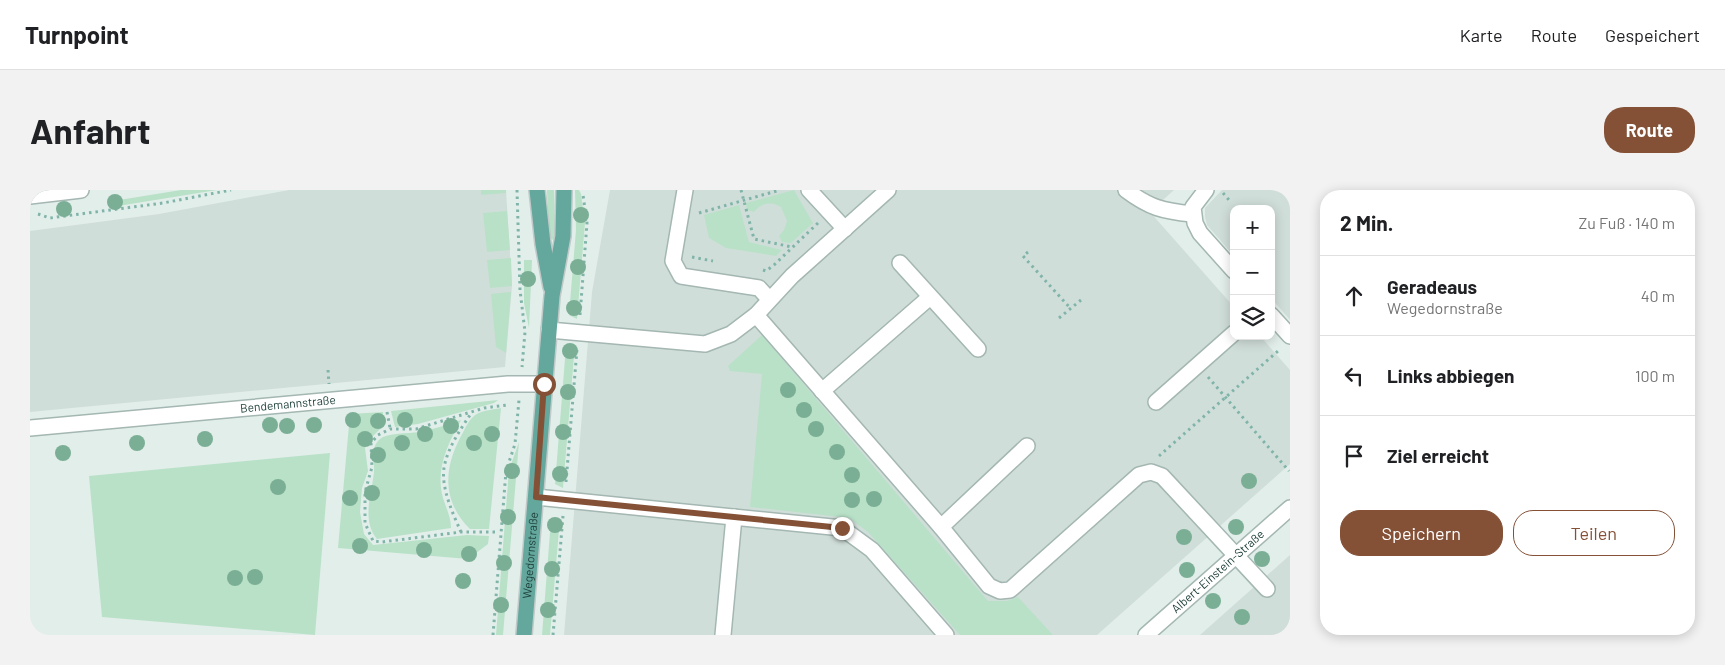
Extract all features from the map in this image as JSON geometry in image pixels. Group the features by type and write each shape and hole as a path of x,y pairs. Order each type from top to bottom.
{"main road":[{"name":"Wegedornstraße","path":"537,190 542,244 552,296"},
{"name":"Wegedornstraße","path":"524,635 552,296 563,236 564,190"}],"street":[{"path":"30,196 81,190"},
{"path":"685,190 673,261 681,276 759,288 769,299"},
{"path":"809,190 845,229"},
{"path":"550,330 705,344 731,334 756,314 769,299 888,190"},
{"path":"1126,190 1143,203 1163,211 1192,214"},
{"path":"1206,190 1197,200 1192,214 1200,233 1230,267"},
{"path":"900,263 978,350"},
{"path":"822,391 930,297"},
{"path":"756,314 941,527 989,586 1000,591 1010,590 1138,475 1151,472 1162,476 1237,554 1267,589"},
{"path":"1275,319 1288,331"},
{"path":"1156,402 1230,335"},
{"name":"Bendemannstraße","path":"30,428 508,384 544,384"},
{"path":"941,527 1027,446"},
{"path":"536,497 842,528 872,550 946,635"},
{"name":"Albert-Einstein-Straße","path":"1146,635 1290,508"},
{"path":"722,635 734,517"}],"path":[{"path":"30,212 50,218 163,203 230,190"},
{"path":"517,190 520,290 525,332 524,349"},
{"path":"553,635 587,223 587,212 581,190"},
{"path":"741,190 754,238 792,248"},
{"path":"681,214 692,215 780,190"},
{"path":"757,269 766,271 830,213"},
{"path":"1028,252 1023,256 1070,309"},
{"path":"674,254 720,262"},
{"path":"1059,318 1081,300"},
{"path":"1138,475 1278,351"},
{"path":"1197,364 1289,471"},
{"path":"328,370 329,387"},
{"path":"494,532 461,532 382,542 374,541 366,523 365,492 371,472 371,444 378,435 390,429 416,429 484,408 507,405"},
{"path":"461,532 444,482 444,468 452,446 470,413"},
{"path":"493,635 506,471 515,444 518,417"}],"shaded area":[{"path":"289,190 506,190 512,286 505,367 30,412 30,231 159,214"},
{"path":"610,190 1174,190 1150,212 1230,302 1230,340 1264,340 1290,370 1290,464 1097,635 564,635 592,292"},
{"path":"1222,190 1290,190 1290,320 1275,303 1275,205 1230,205 1230,251 1207,225 1205,208"},
{"path":"1290,555 1290,635 1200,635"}],"green space":[{"path":"181,190 217,190 112,207 113,201"},
{"path":"481,190 506,190 506,193 481,195"},
{"path":"547,190 554,190 555,237 553,240 549,237"},
{"path":"575,190 579,190 581,194 585,223 577,319 569,315 576,230"},
{"path":"794,190 813,223 791,243 782,242 779,236 784,230 787,221 781,207 774,204 766,204 754,212 747,210 746,203"},
{"path":"739,205 749,242 782,250 776,256 726,248 709,238 704,215"},
{"path":"507,211 510,250 487,252 483,213"},
{"path":"511,258 512,286 490,288 487,260"},
{"path":"524,260 532,260 529,328 524,303"},
{"path":"511,292 506,353 496,347 491,294"},
{"path":"762,335 988,601 1007,601 1018,597 1053,635 960,635 868,532 849,518 750,507 762,374 730,371 728,366"},
{"path":"575,344 563,488 555,484 566,346"},
{"path":"498,400 494,403 418,424 395,427 391,411"},
{"path":"501,408 489,529 470,529 461,519 450,497 448,486 449,474 454,450 467,425 475,415"},
{"path":"383,412 383,426 370,439 365,448 368,471 362,488 360,512 364,534 373,545 467,535 489,536 488,544 468,559 338,548 350,414"},
{"path":"461,420 447,448 441,477 443,498 451,528 377,539 372,532 368,515 374,472 374,448 376,444 388,435 425,431"},
{"path":"519,442 503,635 496,635 509,470"},
{"path":"330,453 315,635 102,617 89,476"},
{"path":"560,518 550,635 542,635 551,520"}],"route":[{"path":"544,384 536,497 842,528"}]}
